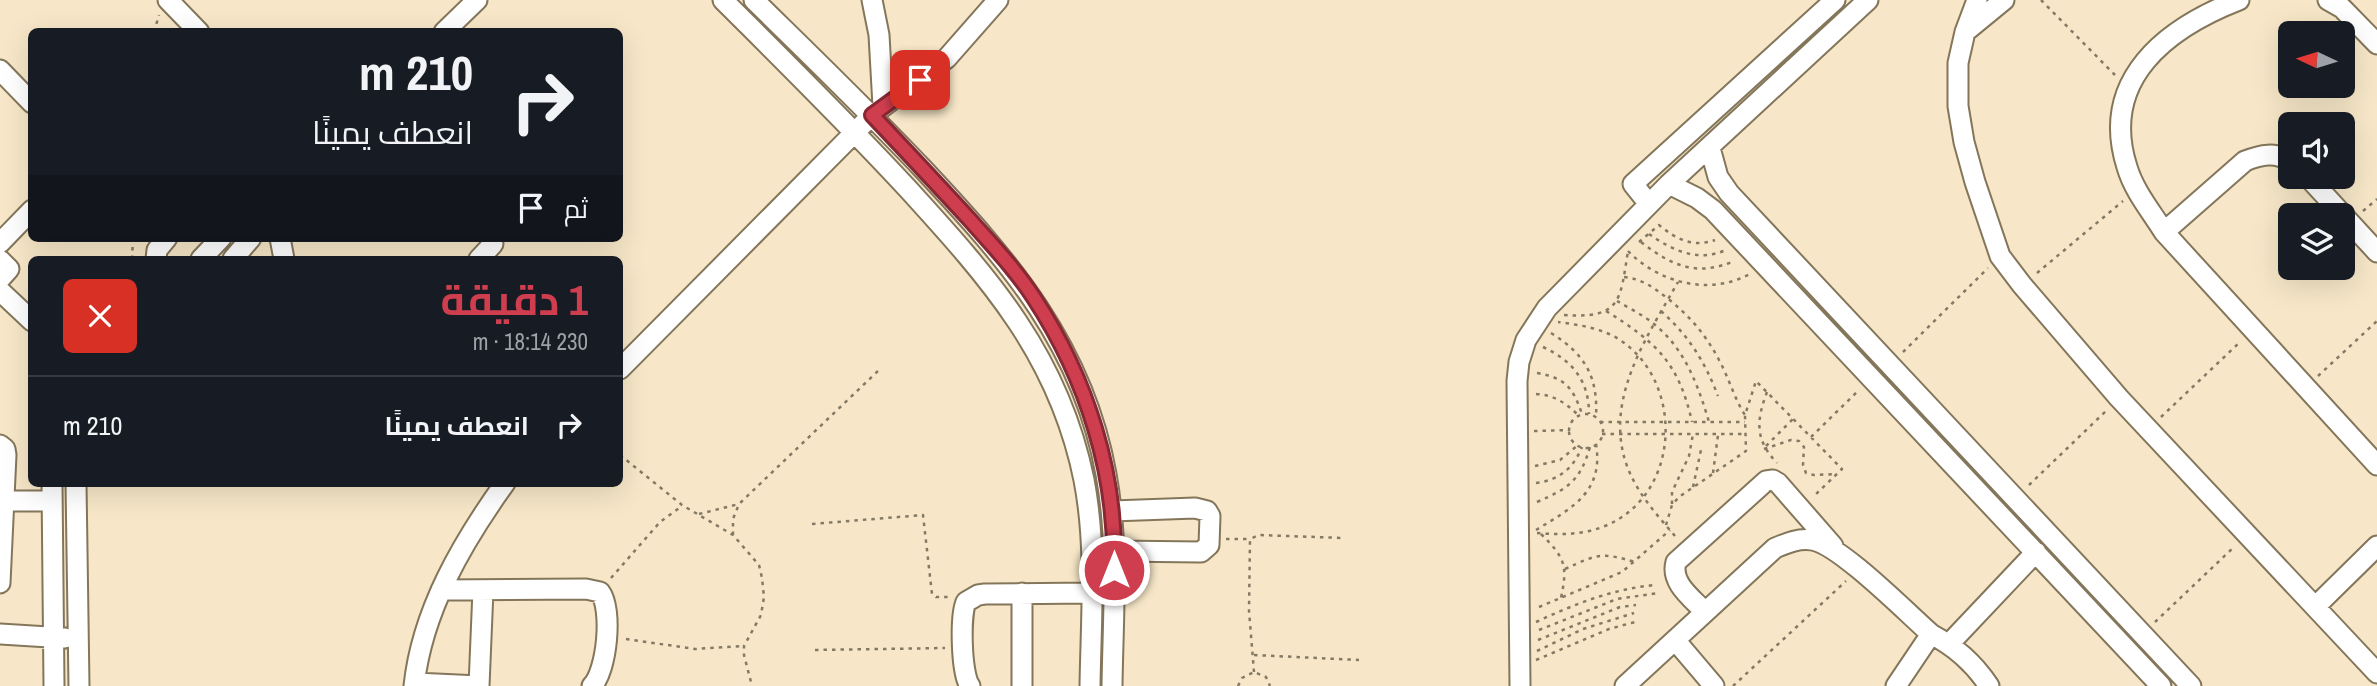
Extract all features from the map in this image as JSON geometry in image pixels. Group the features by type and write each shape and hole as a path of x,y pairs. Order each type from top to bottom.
{"street":[{"path":"168,0 195,28"},
{"path":"448,28 477,0"},
{"path":"723,0 856,133 983,273 1012,311 1032,344 1061,406 1083,478 1090,515 1090,686"},
{"path":"754,0 877,111 1002,256 1054,331 1085,398 1106,471 1115,551 1112,686"},
{"path":"873,0 879,35 877,111"},
{"path":"623,366 877,111 947,58 998,0"},
{"path":"1649,204 1633,184 1835,0"},
{"path":"1520,686 1517,396 1518,373 1530,332 1553,301 1669,184 1868,0"},
{"path":"1977,0 1965,32 1958,63 1958,106 1975,182 2000,256 2119,398 2377,673"},
{"path":"1965,32 2004,0"},
{"path":"2239,0 2207,12 2173,33 2144,60 2128,87 2122,110 2121,140 2127,168 2136,190 2164,232 2377,465"},
{"path":"2328,0 2342,8 2377,44"},
{"path":"0,70 28,99"},
{"path":"1710,148 1718,177 1729,193 2142,634 2180,682"},
{"path":"2164,232 2245,161 2260,155 2278,156"},
{"path":"1669,184 1698,198 1713,209 2161,686"},
{"path":"2319,189 2377,252"},
{"path":"1713,209 1729,193"},
{"path":"0,243 28,214"},
{"path":"236,256 248,242"},
{"path":"0,260 9,269 0,279"},
{"path":"0,291 28,317"},
{"path":"0,444 6,455 0,583"},
{"path":"1705,612 1678,582 1675,576 1676,562 1766,481 1773,480 1836,550 1931,634 1966,657 1989,686"},
{"path":"76,487 79,686"},
{"path":"482,590 479,686 414,685 419,655 441,590 469,537 502,487"},
{"path":"4,501 52,492 54,686"},
{"path":"1112,511 1202,509 1210,516 1209,545 1201,552 1115,551"},
{"path":"1625,686 1775,548 1787,543 1812,540 1836,550"},
{"path":"2315,607 2377,546"},
{"path":"1949,644 2036,552"},
{"path":"441,590 586,589 600,592 606,605 606,635 602,670 592,686"},
{"path":"1022,593 1022,686"},
{"path":"970,686 965,676 964,608 973,597 985,594 1091,593"},
{"path":"0,634 78,638"},
{"path":"1896,686 1931,634"},
{"path":"1675,640 1714,686"}],"path":[{"path":"2041,0 2128,87"},
{"path":"2022,285 2136,190"},
{"path":"1619,260 1659,225 1683,242 1710,242 1749,248"},
{"path":"1649,234 1666,246 1695,255 1749,248"},
{"path":"1640,241 1658,255 1691,269 1726,265 1749,248"},
{"path":"1628,251 1647,268 1678,282 1700,285 1723,283 1745,276 1749,248"},
{"path":"1562,315 1590,315 1606,311 1617,301 1621,294 1628,251"},
{"path":"1890,365 2000,256"},
{"path":"1624,277 1643,281 1683,310 1708,341 1745,415"},
{"path":"1678,282 1637,355 1628,378 1621,434 1627,465 1643,497 1688,551"},
{"path":"1617,301 1654,324 1685,360 1698,387 1709,422"},
{"path":"1568,308 1555,322 1596,329 1620,340 1637,355 1658,384 1667,434 1658,472 1643,497 1630,511 1605,526 1576,534 1532,532 1565,513 1595,480 1598,466 1596,444"},
{"path":"1606,311 1647,338 1675,371 1686,395 1692,422"},
{"path":"1661,311 1697,350 1718,396"},
{"path":"2305,388 2377,321"},
{"path":"2149,429 2253,331"},
{"path":"1530,332 1550,351 1573,366 1585,385 1589,414"},
{"path":"1530,332 1569,346 1589,369 1597,393 1596,417"},
{"path":"733,536 733,519 739,504 880,369"},
{"path":"1518,373 1547,375 1566,383 1576,396 1580,415"},
{"path":"1811,437 1871,379"},
{"path":"1672,505 1693,487 1746,451 1745,415 1756,381 1842,469 1800,508"},
{"path":"1767,392 1760,417 1764,449 1783,469"},
{"path":"1517,396 1551,396 1580,415"},
{"path":"2015,499 2119,398"},
{"path":"1589,414 1600,422 1602,434 1596,444 1582,447 1570,436 1569,430 1574,419 1589,414"},
{"path":"1764,449 1793,419"},
{"path":"1600,422 1745,422"},
{"path":"1517,431 1569,430"},
{"path":"1602,434 1745,434"},
{"path":"1665,525 1672,505 1672,492 1689,456 1693,434"},
{"path":"1713,474 1718,434"},
{"path":"1764,449 1791,440 1799,441 1804,447 1803,465 1806,473 1838,474"},
{"path":"1518,474 1549,464 1578,445"},
{"path":"1518,474 1547,482 1559,477 1569,469 1582,447"},
{"path":"1518,510 1555,494 1572,483 1581,473 1590,447"},
{"path":"1693,487 1701,450"},
{"path":"623,457 682,505 733,536 759,565 764,597 761,615 744,646 746,667 752,686"},
{"path":"699,514 739,504"},
{"path":"600,592 660,522 682,505"},
{"path":"812,524 923,515 932,594 936,597 973,597"},
{"path":"1519,643 1561,598 1622,572 1670,530"},
{"path":"1540,533 1561,556 1565,569 1561,598"},
{"path":"2142,634 2247,534"},
{"path":"1209,539 1250,539 1259,535 1343,538"},
{"path":"1250,539 1249,611 1254,673"},
{"path":"1565,569 1604,554 1636,562"},
{"path":"1733,686 1858,570"},
{"path":"1519,643 1603,594 1628,587 1656,584"},
{"path":"1519,643 1617,599 1658,593"},
{"path":"1519,643 1604,612 1636,605"},
{"path":"1519,643 1583,629 1634,613"},
{"path":"1519,643 1609,629 1635,622"},
{"path":"606,635 695,649 744,646"},
{"path":"815,650 964,648"},
{"path":"1253,655 1359,660"},
{"path":"1238,686 1242,678 1254,673 1266,677 1270,686"}],"route":[{"path":"920,80 872,115 1002,256 1033,296 1054,331 1085,398 1098,439 1112,511 1114,570"}]}
